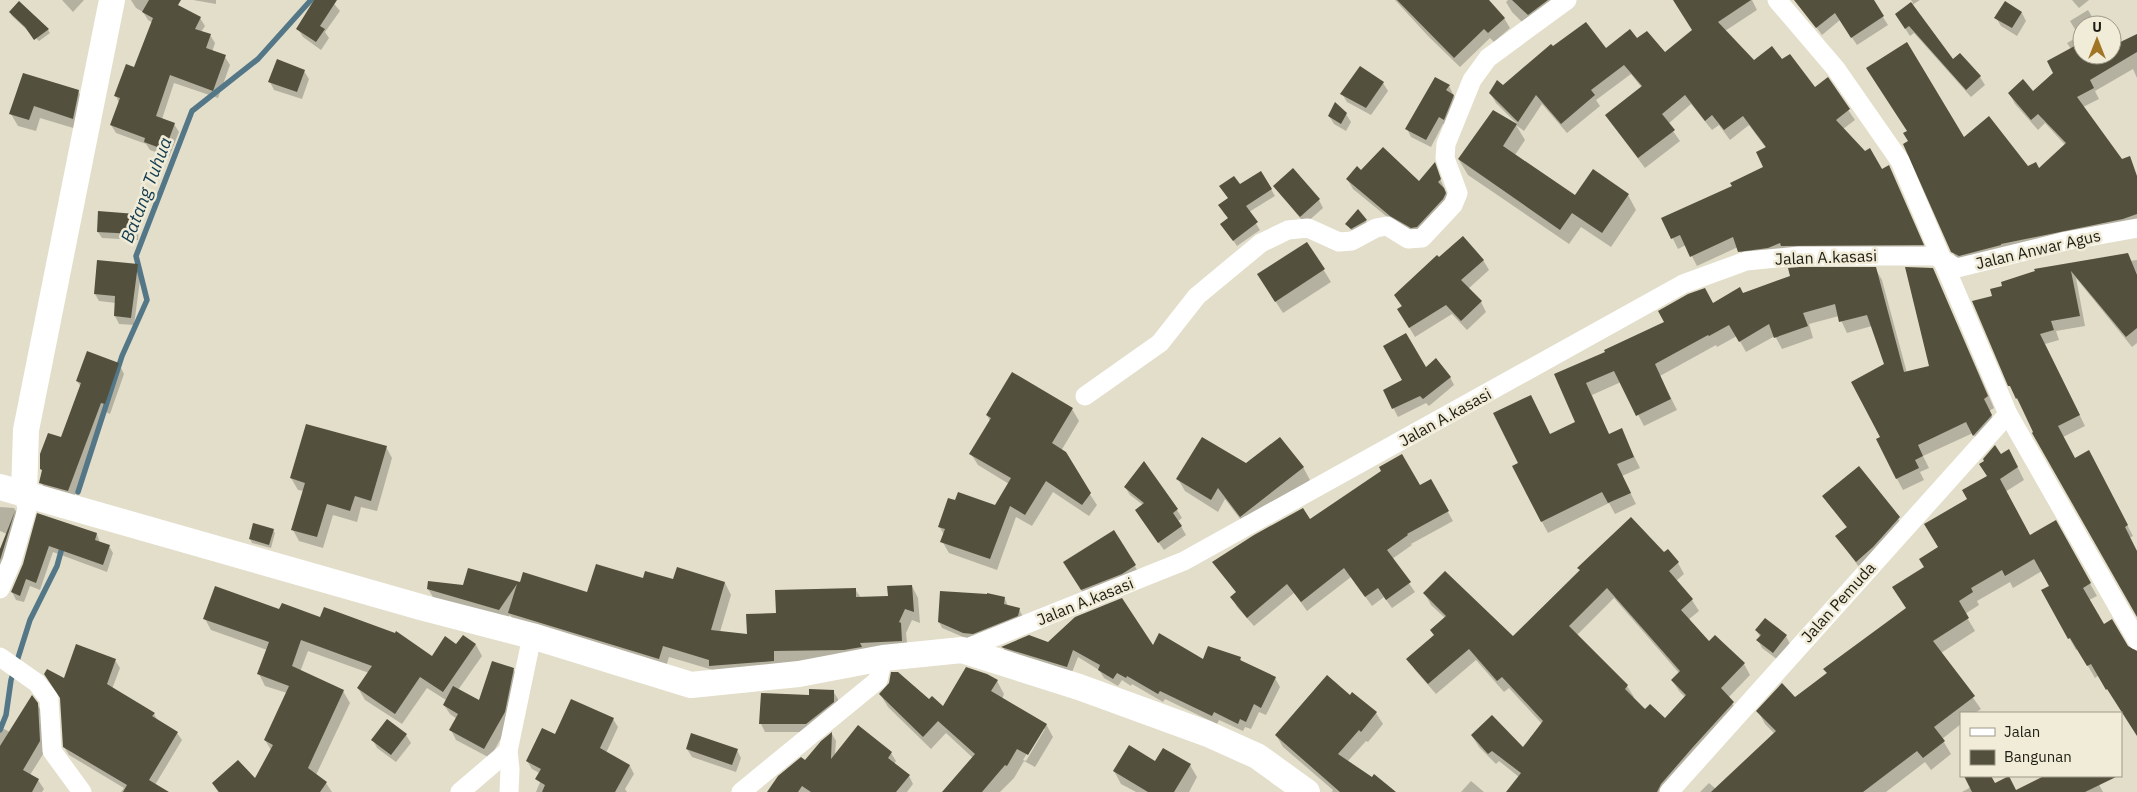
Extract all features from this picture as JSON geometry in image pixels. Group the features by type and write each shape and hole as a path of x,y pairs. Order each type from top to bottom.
{"main road":[{"path":"112,0 26,430 12,490 424,608 532,636 690,686 799,674 882,658 962,650 1079,687 1208,734 1257,756 1307,792"}],"street":[{"path":"1085,396 1160,343 1197,296 1261,243 1288,230 1308,228 1339,242 1352,241 1376,228 1387,226 1408,239 1422,238 1453,205 1458,193 1445,158 1446,144 1472,80 1488,58 1567,0"},
{"path":"1776,0 1836,69 1900,161 2008,414 2137,640"},
{"name":"Jalan Anwar Agus","path":"1942,260 1957,268 2066,241 2137,228"},
{"name":"Jalan A.kasasi","path":"962,650 1184,561 1683,284 1746,261 1799,256 1935,256 1942,260"},
{"name":"Jalan Pemuda","path":"1669,792 2008,414"},
{"path":"0,589 12,561 27,509 12,490"},
{"path":"509,792 510,769 508,751 532,636"},
{"path":"0,657 37,683 49,699 52,751 82,792"},
{"path":"742,792 878,680 882,658"},
{"path":"460,792 508,751"}],"building":[{"path":"149,0 181,0 178,5 201,17 195,29 211,34 206,48 226,55 213,91 170,75 156,116 175,123 165,150 144,142 145,138 110,125 120,98 114,96 126,64 134,67 153,18 142,12"},
{"path":"314,0 337,0 320,26 325,29 316,42 296,29"},
{"path":"1397,0 1489,0 1505,18 1488,33 1484,29 1454,58"},
{"path":"1512,0 1548,0 1528,15"},
{"path":"1673,0 1751,0 1718,22 1754,60 1772,46 1782,59 1790,54 1815,87 1828,77 1850,109 1836,120 1865,151 1870,148 1882,169 1889,165 1924,245 1781,246 1780,243 1768,248 1738,252 1733,237 1690,257 1680,235 1671,239 1661,218 1732,186 1730,183 1763,167 1756,152 1766,147 1743,116 1724,130 1712,115 1705,121 1685,95 1662,114 1675,130 1638,158 1605,115 1642,86 1624,65 1591,90 1595,95 1561,124 1536,95 1518,122 1489,93 1497,80 1503,85 1551,44 1553,46 1586,22 1606,48 1630,29 1637,38 1647,31 1665,52 1692,30"},
{"path":"1794,0 1874,0 1884,16 1851,38 1835,13 1816,28"},
{"path":"19,1 49,29 34,40 25,27 9,12"},
{"path":"2005,1 2022,12 2012,28 1994,18"},
{"path":"1911,2 1953,59 1960,53 1981,76 1966,90 1909,26 1905,29 1895,14"},
{"path":"2137,34 2137,52 2122,61 2122,41"},
{"path":"1907,42 1964,137 1989,116 2028,166 2036,162 2039,168 2066,143 2038,114 2031,120 2008,93 2023,79 2033,91 2053,73 2047,61 2072,47 2072,65 2115,65 2090,80 2094,88 2077,97 2122,159 2130,156 2137,176 2137,214 2123,219 2001,244 1959,256 1951,252 1903,144 1908,141 1903,133 1907,131 1866,68"},
{"path":"277,59 305,70 297,92 268,82"},
{"path":"1360,66 1384,82 1366,108 1340,94"},
{"path":"23,73 79,90 73,119 34,106 29,120 9,114"},
{"path":"1435,77 1450,85 1446,90 1454,95 1444,120 1439,117 1426,140 1405,129"},
{"path":"1335,102 1347,113 1341,124 1328,116"},
{"path":"1493,110 1517,124 1503,146 1575,195 1593,169 1629,194 1602,233 1572,213 1560,230 1458,159"},
{"path":"1383,147 1419,181 1435,162 1441,179 1438,182 1446,193 1443,199 1417,227 1411,228 1390,216 1346,179 1357,166 1361,170"},
{"path":"1293,168 1320,199 1300,217 1273,186"},
{"path":"1261,171 1272,189 1246,206 1258,222 1233,241 1220,224 1228,218 1218,205 1228,198 1219,186 1234,176 1240,184"},
{"path":"1358,209 1367,220 1351,229 1345,224"},
{"path":"98,211 136,214 135,234 97,232"},
{"path":"1463,236 1484,260 1461,280 1482,301 1461,321 1446,305 1409,328 1397,309 1402,306 1394,295 1437,255 1439,257"},
{"path":"1307,242 1325,269 1275,302 1257,274"},
{"path":"2128,253 2137,275 2137,328 2126,337 2071,271 2080,316 2051,321 2054,330 2040,334 2080,415 2058,426 2075,458 2089,450 2128,525 2125,527 2137,551 2137,617 2032,433 2017,398 2010,386 2008,386 1972,301 1992,296 1990,289 2002,286 2001,282 2035,271 2034,269"},
{"path":"97,260 138,264 131,318 114,316 115,296 94,294"},
{"path":"1876,267 1904,372 1929,366 1905,267 1933,268 1988,396 1984,399 1992,415 1973,436 1966,422 1918,445 1923,456 1915,460 1919,468 1896,479 1876,439 1880,437 1851,382 1884,364 1867,315 1839,322 1835,304 1803,313 1808,326 1774,338 1769,324 1739,342 1729,325 1655,364 1671,399 1636,416 1614,371 1586,383 1609,434 1622,428 1634,457 1617,464 1631,493 1608,503 1602,492 1541,522 1512,466 1518,463 1493,413 1531,395 1550,434 1575,422 1554,374 1605,352 1604,350 1664,322 1658,311 1688,294 1705,288 1713,303 1740,287 1743,293 1790,276 1788,268"},
{"path":"1406,333 1426,367 1436,358 1451,377 1423,399 1420,396 1392,409 1383,390 1402,380 1383,346"},
{"path":"87,351 119,363 105,404 101,403 68,491 39,483 42,470 40,469 40,454 48,433 61,437 81,383 76,381"},
{"path":"1012,372 1073,408 1052,443 1066,452 1091,493 1082,505 1046,481 1025,515 1010,506 990,559 940,542 945,529 938,527 948,498 955,500 958,492 995,505 1011,478 969,454 991,418 986,415"},
{"path":"306,424 387,446 371,501 355,496 350,511 327,504 317,537 291,530 305,483 290,478"},
{"path":"1202,437 1246,463 1280,437 1304,467 1240,517 1218,488 1211,500 1176,479"},
{"path":"1995,445 2001,454 2009,449 2018,467 2000,479 2030,535 2056,520 2091,583 2083,588 2104,624 2112,619 2128,646 2137,651 2137,736 2091,664 2087,666 2070,638 2068,639 2041,590 2049,586 2034,559 2005,576 2002,570 1971,588 1973,592 1959,601 1969,618 1933,641 1975,696 1934,727 1945,741 1923,758 1917,751 1863,792 1711,792 1776,731 1756,711 1782,683 1795,697 1827,673 1823,669 1906,608 1892,587 1924,567 1919,559 1938,547 1924,524 1967,499 1962,490 1987,476 1979,464 1984,461 1983,459"},
{"path":"1402,454 1420,485 1431,479 1449,511 1407,534 1387,550 1411,582 1386,600 1378,588 1365,597 1344,568 1301,602 1287,584 1247,618 1230,597 1236,592 1212,562 1254,535 1303,508 1310,519 1381,471 1379,467"},
{"path":"1144,461 1178,509 1173,513 1182,526 1158,543 1135,510 1144,503 1124,487"},
{"path":"1859,466 1900,517 1873,547 1856,562 1835,536 1847,527 1822,496"},
{"path":"15,511 1,557 0,560 0,549"},
{"path":"37,513 97,533 95,540 110,545 103,565 49,546 36,583 26,579 20,596 11,592 23,564"},
{"path":"1631,517 1664,552 1668,549 1679,562 1669,571 1693,599 1681,610 1709,641 1715,635 1745,663 1721,688 1734,702 1661,784 1657,792 1506,792 1521,773 1492,751 1488,754 1471,735 1492,715 1523,747 1543,721 1502,677 1497,681 1469,649 1428,684 1406,659 1434,635 1430,630 1446,616 1423,593 1445,571 1513,636 1580,570 1577,568","holes":["1607,588 1680,671 1671,680 1686,695 1665,718 1650,704 1645,709 1625,689 1628,685 1569,626"]},
{"path":"253,523 274,529 269,545 249,539"},
{"path":"1114,530 1136,565 1122,574 1081,590 1063,562"},
{"path":"596,564 643,578 645,571 673,579 677,567 725,582 711,630 747,634 746,614 776,613 775,590 856,588 856,597 888,596 887,586 912,585 914,612 905,609 899,622 901,623 902,641 860,643 862,647 844,650 774,651 774,661 709,666 709,660 663,646 659,659 508,613 517,584 499,610 427,589 428,581 463,585 468,568 520,582 523,572 587,592"},
{"path":"215,586 279,609 282,603 320,617 324,607 395,633 396,631 432,656 445,636 456,644 463,635 476,644 443,692 420,677 395,714 357,688 372,666 301,640 292,666 344,690 308,768 327,782 320,792 219,792 212,783 238,760 255,778 273,745 264,740 289,686 257,674 269,642 203,619"},
{"path":"940,591 987,593 1005,597 1004,604 1020,608 1018,616 973,634 963,633 938,622"},
{"path":"1122,598 1153,645 1159,633 1203,659 1208,646 1241,657 1240,660 1276,677 1261,708 1254,704 1246,722 1240,719 1238,724 1214,712 1212,716 1160,691 1158,694 1127,676 1126,678 1117,673 1113,679 1098,670 1100,665 1073,650 1067,667 1001,647 1029,635 1048,642 1075,617"},
{"path":"1765,618 1787,635 1773,653 1756,640 1761,635 1755,630"},
{"path":"76,644 116,659 107,684 155,713 152,716 178,732 149,780 169,792 123,792 127,785 63,747 60,698 44,674 47,669 64,678"},
{"path":"492,661 514,668 505,712 484,749 449,730 458,714 443,705 453,686 479,700"},
{"path":"966,667 998,680 991,691 1047,724 1028,755 1017,749 1007,766 1005,765 982,792 942,792 975,754 938,721 923,737 879,694 889,683 891,672 898,672 929,699 932,696 943,706"},
{"path":"1327,675 1350,695 1352,692 1377,712 1361,732 1359,730 1338,754 1372,777 1374,774 1396,792 1340,792 1275,735"},
{"path":"809,689 834,690 834,702 806,724 759,724 761,693 809,695"},
{"path":"32,695 38,703 40,741 23,770 39,779 32,792 0,792 0,746"},
{"path":"571,699 614,718 600,748 630,765 615,792 542,792 545,785 535,779 541,769 526,761 542,728 555,734"},
{"path":"387,719 407,734 391,755 371,740"},
{"path":"858,725 892,752 888,758 910,775 896,792 811,792 802,786 798,792 767,792 778,776 801,757 805,760 821,741 832,732 831,759"},
{"path":"691,733 738,749 732,765 686,749"},
{"path":"1129,745 1155,761 1163,748 1191,764 1174,792 1148,792 1113,771"},
{"path":"1964,777 1992,777 1995,783 2010,777 2016,790 2042,777 2116,777 2085,792 1972,792"}],"waterway":[{"name":"Batang Tuhua","path":"78,492 122,356 147,300 136,256 192,111 258,59 311,0"},
{"name":"Batang Tuhua","path":"0,730 6,715 11,680 30,620 57,566 63,544"}]}
